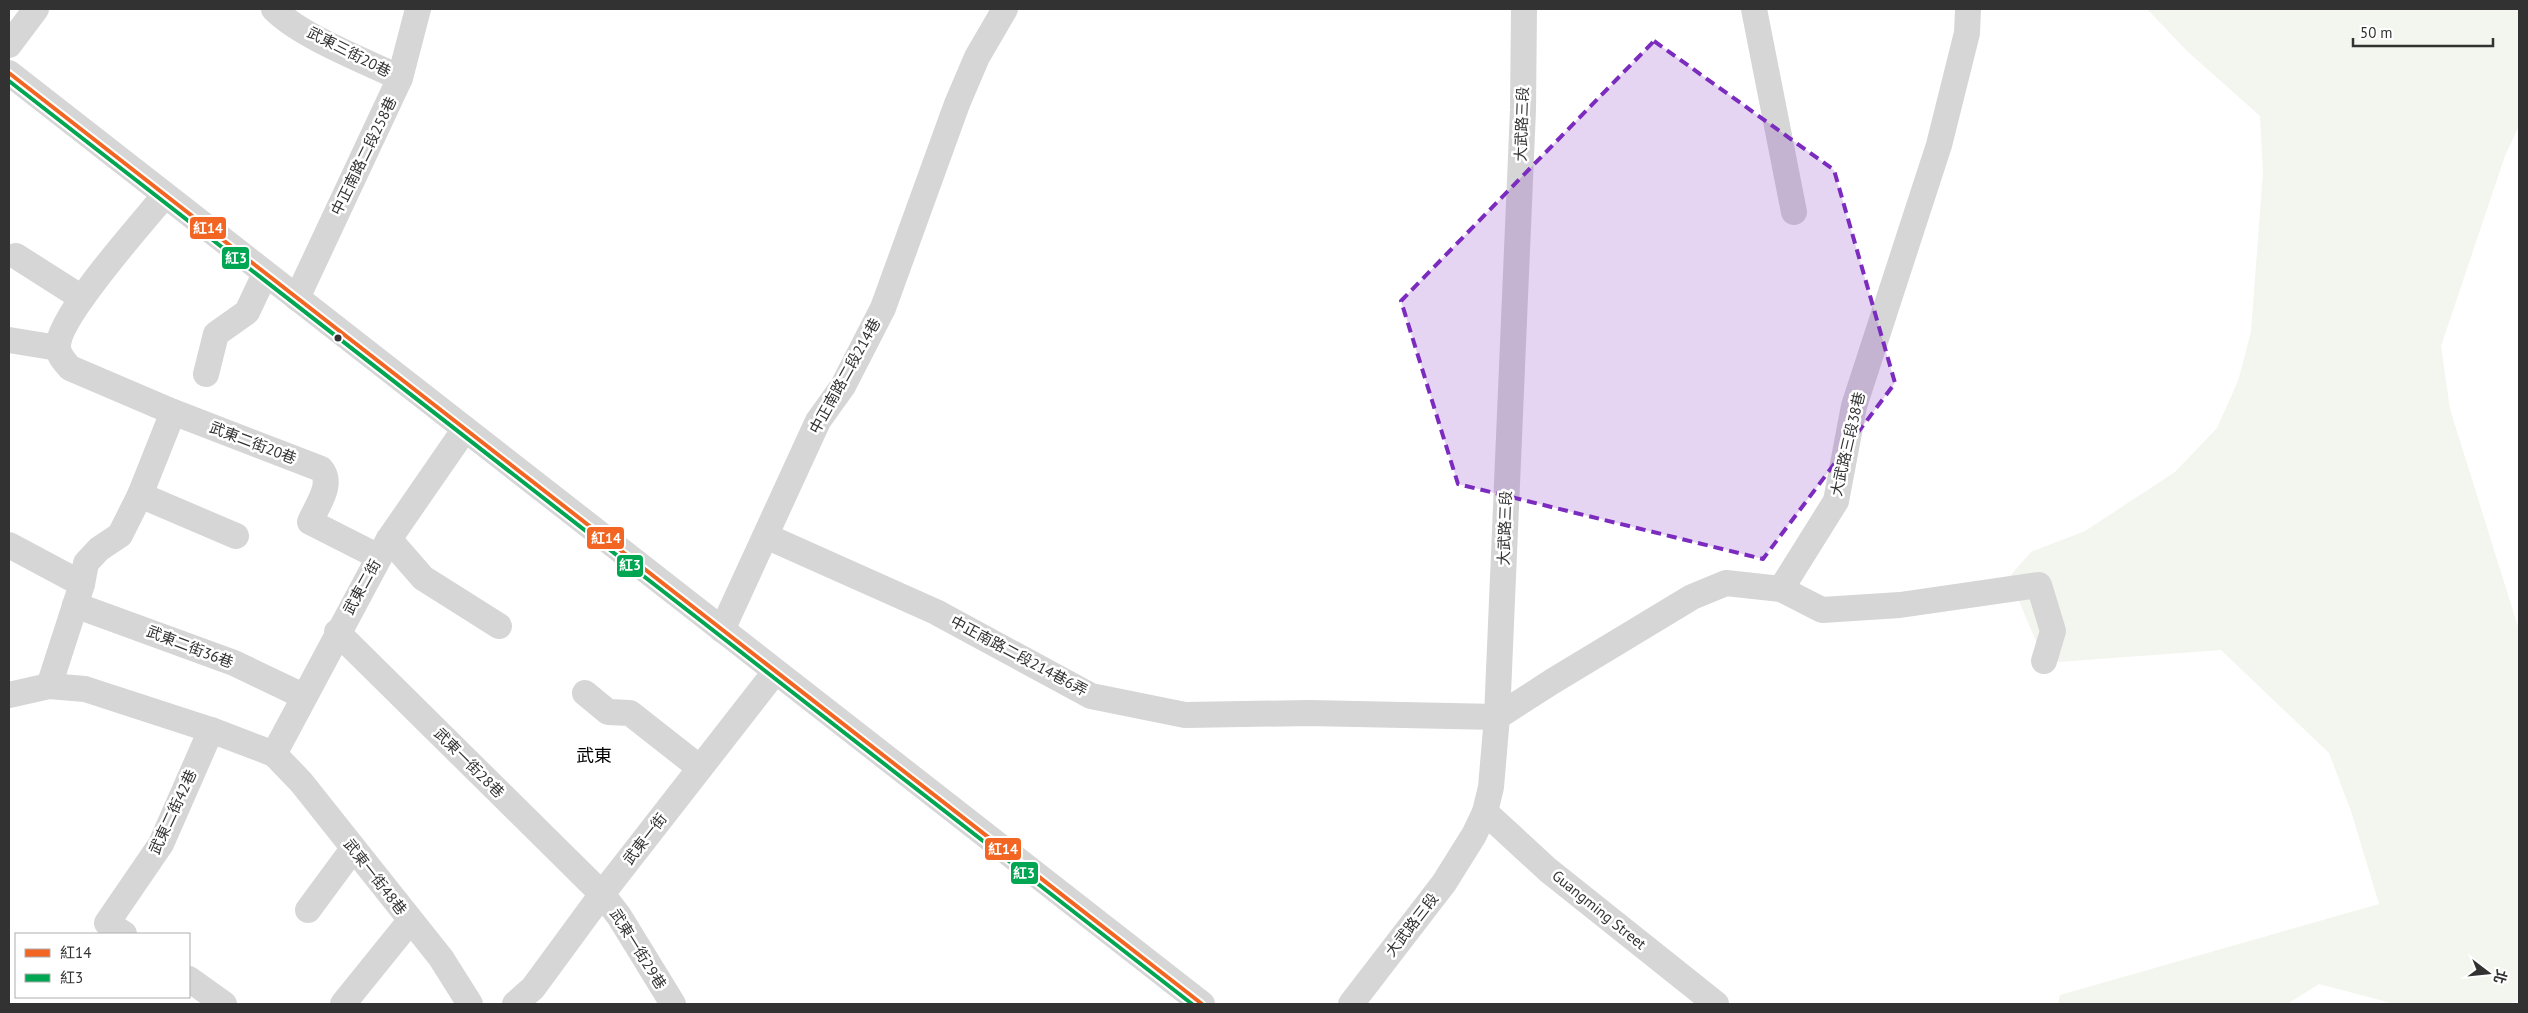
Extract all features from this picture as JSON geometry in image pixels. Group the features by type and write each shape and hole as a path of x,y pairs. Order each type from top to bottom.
{"street":[{"path":"9,45 36,9"},
{"name":"武東三街20巷","path":"274,9 280,15 320,39 400,78"},
{"name":"中正南路二段258巷","path":"297,298 400,78 418,9"},
{"name":"中正南路二段214巷","path":"722,630 818,421 843,386 883,308 957,104 977,57 1005,9"},
{"name":"大武路三段","path":"1351,1004 1459,861 1485,812 1491,787 1497,717 1522,130 1524,9"},
{"path":"1754,9 1794,212"},
{"name":"大武路三段38巷","path":"1781,589 1836,501 1854,406 1939,145 1967,33 1968,9"},
{"path":"9,73 1202,1004"},
{"path":"9,340 61,354 61,336 82,298 165,195"},
{"path":"16,256 82,298"},
{"path":"206,374 216,334 246,312 265,274"},
{"name":"武東二街20巷","path":"61,354 70,368 173,412 321,469 326,475 327,483 310,522 384,548"},
{"path":"49,686 86,562 99,549 120,535 140,495 173,412"},
{"name":"武東二街","path":"274,754 337,632 384,548 465,429"},
{"path":"140,495 236,536"},
{"name":"中正南路二段214巷6弄","path":"766,536 936,612 1091,696 1185,715 1308,713 1497,717"},
{"name":"武東二街36巷","path":"9,545 78,594 234,663 303,696"},
{"path":"384,548 423,578 499,626"},
{"path":"1497,717 1692,597 1726,583 1781,589 1822,610 1900,604 2039,585 2054,631 2044,662"},
{"name":"武東一街28巷","path":"337,632 602,894"},
{"name":"武東一街","path":"515,1004 533,988 602,894 775,672"},
{"path":"9,695 49,686 85,689 211,730 274,754"},
{"path":"585,693 608,712 630,713 700,768"},
{"name":"武東二街42巷","path":"122,933 107,923 161,844 211,730"},
{"name":"武東一街48巷","path":"274,754 301,782 441,958 470,1004"},
{"name":"Guangming Street","path":"1485,812 1548,870 1716,1004"},
{"path":"308,910 353,848"},
{"name":"武東一街29巷","path":"602,894 619,916 673,1004"},
{"path":"343,1004 410,921"},
{"path":"190,980 224,1004"}],"highlighted area":[{"path":"1654,41 1834,170 1895,383 1763,559 1458,484 1401,301"}],"shaded area":[{"path":"2147,9 2519,9 2519,126 2505,156 2441,346 2450,409 2519,630 2519,1000 2508,1004 2395,1004 2319,984 2287,1004 2058,1004 2060,995 2379,904 2351,811 2329,753 2221,650 2045,663 2009,577 2031,552 2085,531 2175,472 2217,428 2238,381 2251,332 2263,172 2260,116 2187,51"}],"transit line":[{"name":"紅14","path":"9,73 1202,1004"},
{"name":"紅3","path":"9,81 1192,1004"}],"district":[{"name":"武東","path":"594,756"}]}
